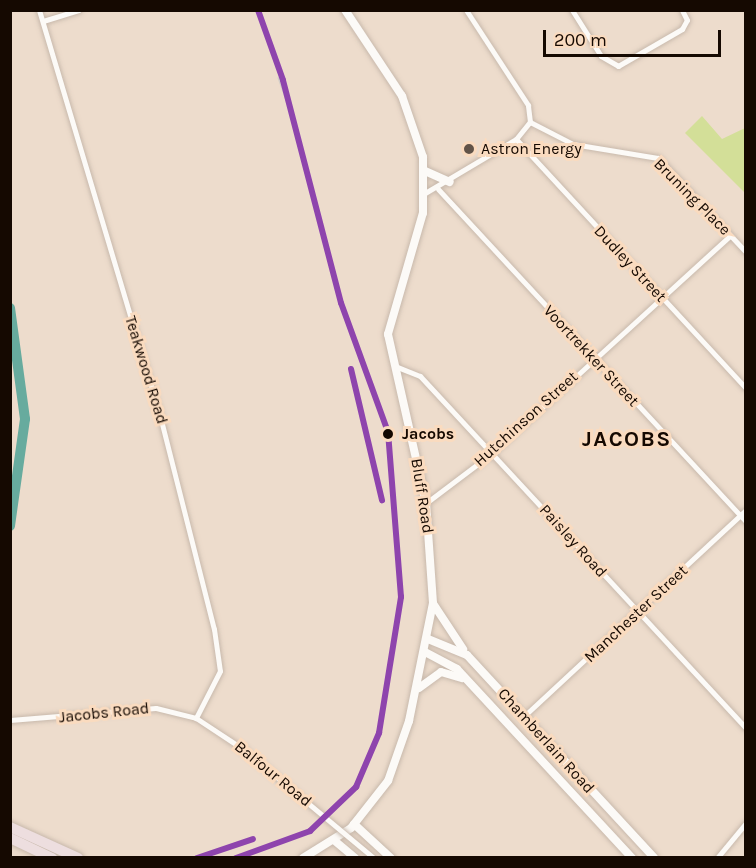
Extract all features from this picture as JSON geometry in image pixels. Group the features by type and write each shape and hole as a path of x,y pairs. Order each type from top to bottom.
{"highway":[{"path":"10,827 78,858"},
{"path":"10,838 52,858"}],"main road":[{"name":"Bluff Road","path":"303,858 335,841 354,824 388,781 416,692 428,639 433,603 426,503 395,366 389,326 425,193 425,171 402,96 345,10"},
{"path":"425,171 450,182"},
{"path":"433,603 467,655"},
{"name":"Chamberlain Road","path":"428,639 467,655 654,858"},
{"name":"Chamberlain Road","path":"425,652 450,662 632,858"},
{"path":"416,692 426,679 441,672 468,681"},
{"path":"354,824 391,858"},
{"path":"335,841 355,858"}],"street":[{"name":"Teakwood Road","path":"39,10 163,426 214,629 220,672 196,718"},
{"path":"43,21 78,10"},
{"path":"425,193 450,182 516,139 531,122 528,105 466,10"},
{"path":"572,10 602,56 618,66 682,29 687,20 682,10"},
{"name":"Bruning Place","path":"531,122 573,144 658,158 746,252"},
{"name":"Dudley Street","path":"516,139 746,388"},
{"name":"Voortrekker Street","path":"438,189 746,522"},
{"name":"Hutchinson Street","path":"426,503 492,453 730,236"},
{"name":"Paisley Road","path":"395,366 413,370 746,728"},
{"name":"Manchester Street","path":"523,717 638,614 746,510"},
{"name":"Jacobs Road","path":"10,720 145,707 196,718"},
{"name":"Balfour Road","path":"196,718 243,749 374,858"},
{"path":"717,858 746,823"}],"green space":[{"path":"702,116 722,139 745,128 745,193 685,133"}],"waterway":[{"path":"10,308 25,419 10,526"}],"railway":[{"path":"279,78 294,120"}],"transit line":[{"path":"236,858 310,831 356,787 379,733 401,597 388,432 341,303 283,80 258,10"},
{"path":"351,369 382,500"},
{"path":"197,858 253,839"}],"place":[{"name":"Astron Energy","path":"469,149"},
{"name":"Jacobs","path":"388,434"}],"district":[{"name":"JACOBS","path":"627,440"}]}
